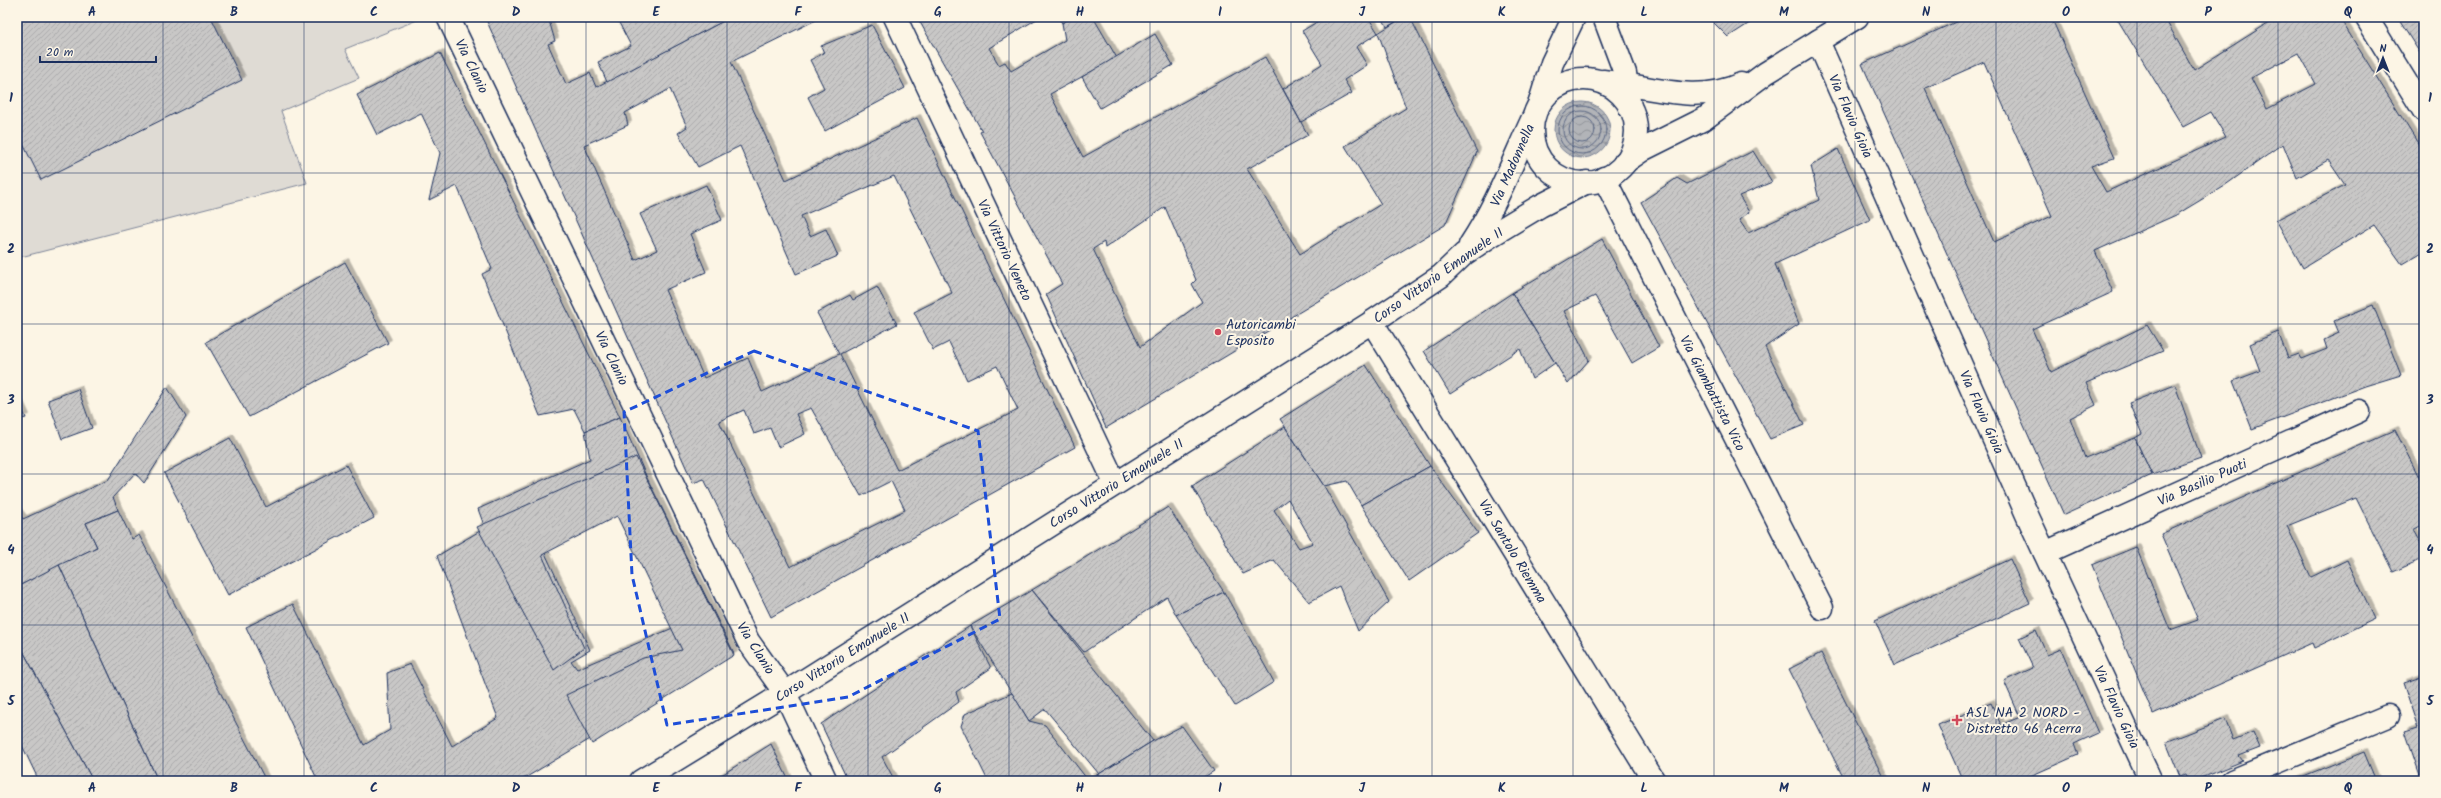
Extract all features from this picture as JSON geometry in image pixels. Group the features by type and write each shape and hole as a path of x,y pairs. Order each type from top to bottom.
{"street":[{"name":"Via Clanio","path":"448,17 748,641 785,693 826,781"},
{"name":"Via Vittorio Veneto","path":"895,17 1115,483"},
{"name":"Via Madonnella","path":"1464,254 1484,224 1504,186 1537,109 1552,63 1574,17"},
{"path":"1604,17 1619,53 1628,84 1630,108"},
{"name":"Corso Vittorio Emanuele II","path":"1625,162 1644,149 1704,119 1766,73 1857,17"},
{"path":"2366,17 2424,111"},
{"name":"Via Flavio Gioia","path":"1818,41 2045,553 2152,781"},
{"name":"Corso Vittorio Emanuele II","path":"1537,109 1550,91 1564,82 1578,79 1628,84 1683,94 1704,95 1718,93 1766,73"},
{"name":"Corso Vittorio Emanuele II","path":"641,781 785,693 1115,483 1372,322 1441,276 1464,254 1515,220 1619,169 1625,162 1632,149 1635,135 1635,121 1630,108 1621,95 1609,85 1594,80"},
{"path":"1537,109 1532,133 1535,149 1543,163 1556,174 1571,181 1596,180"},
{"name":"Via Giambattista Vico","path":"1596,180 1822,608"},
{"name":"Via Santolo Riemma","path":"1372,322 1654,781"},
{"name":"Via Basilio Puoti","path":"2045,553 2358,411"},
{"path":"2232,781 2388,716"}],"highlighted area":[{"path":"754,351 978,431 1000,619 848,697 667,725 632,575 624,412"}],"shaded area":[{"path":"17,17 422,18 345,49 359,78 281,111 307,183 17,258"}],"water":[{"path":"1582,102 1593,104 1602,110 1608,119 1610,130 1608,141 1602,150 1593,156 1582,158 1571,156 1562,150 1556,141 1554,130 1556,119 1562,110 1571,104"}],"building":[{"path":"17,17 211,17 242,80 41,180 17,132"},
{"path":"485,17 548,17 555,41 548,44 566,84 590,73 596,87 731,17 822,17 731,62 786,180 917,118 1075,447 771,617 704,479 693,483","holes":["670,89 687,127 678,133 698,167 740,146 796,274 838,256 826,229 810,236 801,216 894,176 952,293 914,312 933,350 949,342 967,380 997,366 1018,410 897,470 840,354 897,324 877,287 853,300 850,295 817,313 839,354 762,392 748,358 704,378 665,290 706,272 690,234 722,220 706,185 640,214 657,250 635,260 584,145 628,125 625,113","811,408 861,496 891,481 905,510 790,567 719,421 744,410 754,434 770,428 778,447 805,434 796,414"]},
{"path":"616,17 731,17 607,82 598,62 631,46"},
{"path":"917,17 1040,17 989,48 999,65 1005,62 1011,71 1065,40 1062,23 1072,17 1093,17 1117,58 1050,94 1083,157 1265,57 1308,135 1247,169 1300,254 1381,204 1345,146 1406,108 1378,33 1404,17 1410,17 1477,152 1445,225 1106,428 1046,294 1062,284 980,132 982,131","holes":["1165,207 1196,280 1192,284 1202,302 1140,347 1093,249 1104,242 1105,248"]},
{"path":"1058,17 1072,17 1062,23"},
{"path":"1325,17 1368,17 1378,33 1356,47 1367,65 1344,80 1352,93 1301,122 1283,89 1322,64 1302,31"},
{"path":"1382,17 1404,17 1387,27"},
{"path":"1708,17 1759,17 1728,37"},
{"path":"1967,17 2051,17 2114,158 2091,166 2106,192 2226,137 2211,112 2183,127 2116,17 2164,17 2194,70 2278,17 2339,17 2424,153 2424,251 2402,264 2374,225 2303,268 2276,220 2345,185 2328,160 2297,178 2283,144 2224,186 2176,215 2095,251 2113,292 2032,329 2051,372 2147,325 2163,351 2086,383 2096,405 2070,418 2085,458 2135,438 2152,475 2064,515 1862,64","holes":["2299,53 2316,84 2267,109 2251,78","1984,62 2052,216 1994,242 1925,88"]},
{"path":"2397,17 2424,17 2423,58"},
{"path":"872,25 905,88 825,131 808,97 824,88 810,60 824,53 821,46"},
{"path":"1155,34 1173,65 1100,108 1082,77"},
{"path":"440,53 620,417 585,431 574,409 540,416 482,274 492,269 457,186 429,200 440,153 421,113 377,135 357,95"},
{"path":"1838,149 1870,220 1775,264 1799,324 1765,347 1804,425 1770,439 1641,202 1677,178 1687,184 1753,151 1772,182 1739,196 1749,212 1739,220 1748,233 1819,200 1811,166"},
{"path":"1602,239 1659,347 1632,363 1595,296 1564,311 1589,360 1568,384 1512,293"},
{"path":"345,262 388,343 249,417 206,342"},
{"path":"1512,293 1555,363 1532,379 1520,349 1450,394 1424,351"},
{"path":"2373,305 2401,375 2365,386 2252,429 2233,381 2260,371 2250,344 2278,332 2288,358 2299,354 2302,359 2327,349 2324,340 2339,333 2334,321"},
{"path":"1366,365 1430,466 1361,505 1347,481 1324,486 1280,419"},
{"path":"2175,385 2201,458 2152,475 2135,438 2142,434 2129,403"},
{"path":"167,387 186,417 144,483 135,473 113,497 118,510 86,523 97,547 17,587 17,511 23,519 108,480"},
{"path":"78,389 92,428 62,439 48,400"},
{"path":"17,398 26,418 17,420"},
{"path":"620,417 647,478 734,653 520,781 318,781 246,627 293,604 364,745 390,730 387,673 410,664 452,746 498,718 437,556 485,528 478,509 590,459 585,431","holes":["614,505 675,627 577,669 571,661 590,650 538,538"]},
{"path":"1285,427 1324,486 1389,602 1358,631 1339,586 1309,602 1274,560 1243,574 1192,486","holes":["1288,499 1313,543 1299,548 1274,510"]},
{"path":"2395,430 2424,487 2424,524 2413,530 2424,550 2424,558 2393,572 2356,498 2287,526 2311,577 2347,560 2375,619 2314,648 2312,643 2153,714 2092,565 2136,547 2170,630 2198,620 2161,534"},
{"path":"230,438 266,507 346,465 374,518 228,595 164,473"},
{"path":"636,457 734,655 592,744 566,695 643,658 682,650 617,516 542,555 584,648 554,670 477,527"},
{"path":"1430,466 1478,533 1409,581 1361,505"},
{"path":"1168,507 1224,592 1176,615 1167,597 1084,652 1032,590"},
{"path":"118,510 132,539 139,535 266,781 158,781 59,565 97,547 86,523"},
{"path":"2010,559 2030,603 1895,665 1875,621"},
{"path":"59,565 158,781 93,781 17,640 17,587"},
{"path":"1032,590 1153,741 1099,774 1045,709 1029,721 970,626"},
{"path":"1224,592 1274,682 1235,706 1176,615"},
{"path":"970,626 991,668 956,692 959,702 882,757 895,781 848,781 821,724"},
{"path":"2036,630 2047,655 2061,649 2098,733 2074,744 2078,755 2019,781 1963,781 1938,725 1991,703 2001,725 2020,717 2004,681 2033,668 2019,638"},
{"path":"17,640 93,781 39,781 17,735"},
{"path":"1821,653 1885,781 1845,781 1789,669"},
{"path":"2424,676 2424,781 2422,781 2405,732 2418,728 2403,683"},
{"path":"1012,693 1029,721 1045,725 1087,779 1099,774 1153,741 1182,726 1214,771 1198,781 988,781 961,726 965,714"},
{"path":"2225,719 2233,740 2253,732 2260,748 2239,756 2243,761 2193,781 2189,781 2186,775 2180,777 2166,742"},
{"path":"771,744 789,781 712,781"},
{"path":"2364,752 2376,781 2291,781"}],"place":[{"name":"Autoricambi Esposito","path":"1218,332"},
{"name":"ASL NA 2 NORD - Distretto 46 Acerra","path":"1957,720"}]}
